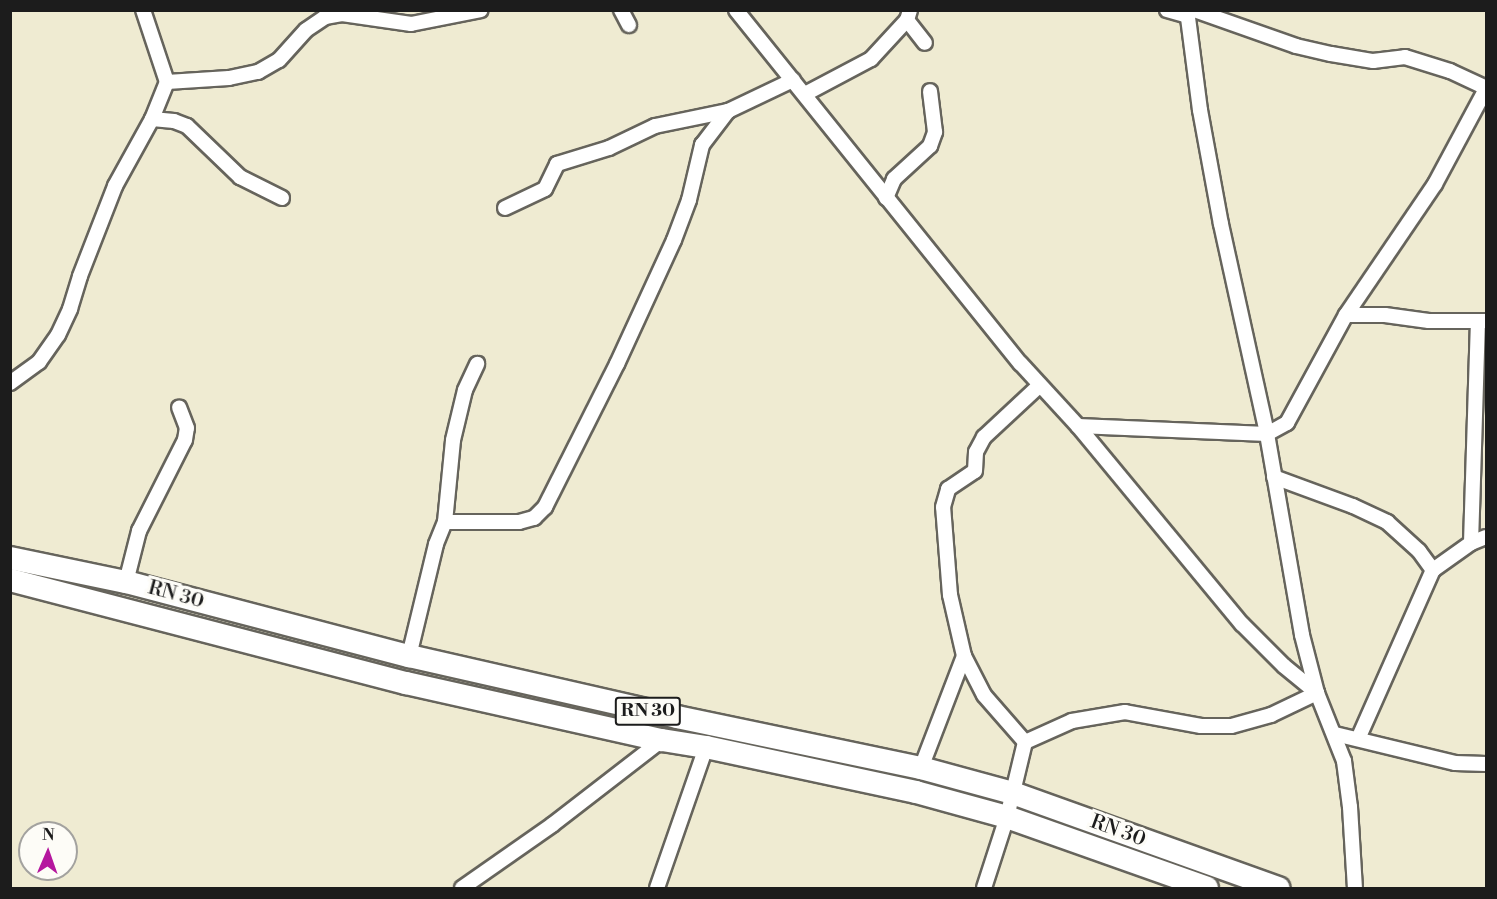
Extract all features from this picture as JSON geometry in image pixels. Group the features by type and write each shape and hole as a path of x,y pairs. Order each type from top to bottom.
{"main road":[{"name":"RN 30","path":"10,558 126,582 409,656 689,720 921,768 1013,794 1278,888"},
{"name":"RN 30","path":"10,580 406,683 662,740 706,747 916,792 1007,817 1207,888"}],"street":[{"path":"10,383 39,362 58,335 70,309 80,276 115,186 152,119 167,82 143,10"},
{"path":"167,82 229,78 258,72 279,60 306,30 325,17 342,14 411,24 481,10"},
{"path":"621,10 628,25"},
{"path":"1078,426 1267,434 1287,423 1346,315 1436,184 1486,89 1450,71 1405,57 1373,61 1331,54 1296,46 1190,12 1167,10"},
{"path":"1190,12 1200,110 1221,224 1267,434 1302,635 1317,693 1344,761 1350,807 1355,888"},
{"path":"742,13 865,167 886,198 1242,624 1284,666 1317,693"},
{"path":"805,94 871,59 908,15 925,43"},
{"path":"505,208 545,189 557,164 609,148 655,126 728,111 794,80"},
{"path":"886,198 894,179 930,146 935,132 930,91"},
{"path":"445,522 519,522 534,518 545,507 617,364 674,240 689,200 702,146 728,111"},
{"path":"152,119 174,121 186,126 240,177 282,198"},
{"path":"1346,315 1385,315 1429,321 1482,321 1470,543"},
{"path":"409,656 436,544 445,522 453,440 465,390 477,364"},
{"path":"1025,742 984,695 964,656 950,595 943,507 948,489 975,471 976,452 984,437 1040,385"},
{"path":"126,582 139,531 185,440 187,428 179,407"},
{"path":"1275,477 1353,506 1387,522 1419,551 1433,570"},
{"path":"1358,739 1433,570 1470,543 1486,537"},
{"path":"921,768 964,656"},
{"path":"1025,742 1072,721 1125,712 1201,726 1231,726 1271,715 1317,693"},
{"path":"1335,735 1455,763 1486,764"},
{"path":"462,888 552,825 662,740"},
{"path":"984,888 1007,817 1025,742"},
{"path":"657,888 706,747"}]}
